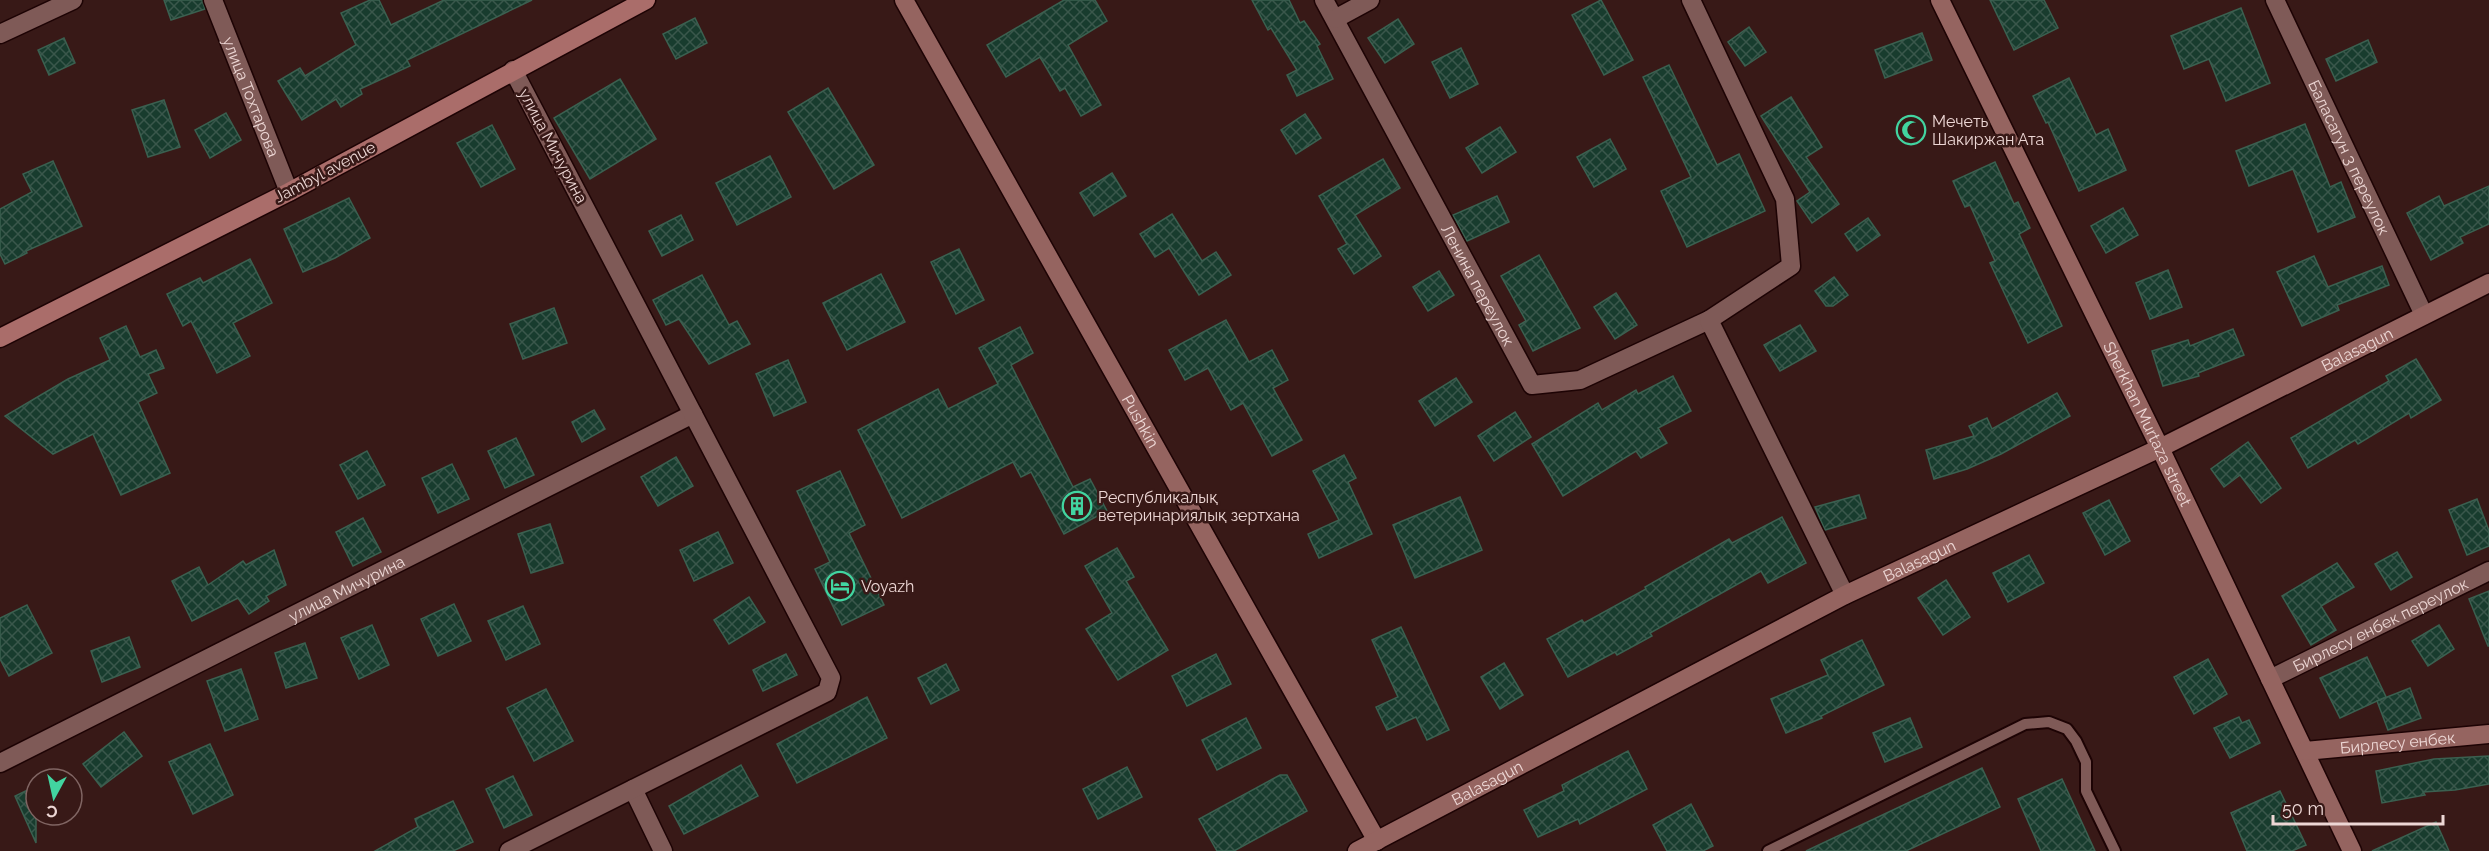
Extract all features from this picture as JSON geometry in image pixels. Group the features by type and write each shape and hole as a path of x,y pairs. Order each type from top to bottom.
{"main road":[{"name":"Jambyl avenue","path":"0,338 289,192 646,0"}],"street":[{"path":"0,34 73,0"},
{"name":"улица Тохтарова","path":"213,0 289,192"},
{"name":"Pushkin","path":"904,0 1380,846"},
{"name":"Ленина переулок","path":"1324,0 1532,385 1580,380 1708,320 1791,266 1785,199 1691,0"},
{"path":"1335,19 1370,0"},
{"name":"Sherkhan Murtaza street","path":"1940,0 2160,448 2352,851"},
{"name":"Баласагун 3 переулок","path":"2275,0 2424,315"},
{"name":"улица Мичурина","path":"509,851 827,692 830,684 828,671 513,70"},
{"name":"Balasagun","path":"1357,851 1380,846 1845,595 2160,448 2489,283"},
{"path":"1708,320 1845,595"},
{"name":"улица Мичурина","path":"0,763 693,414"},
{"name":"Бирлесу енбек переулок","path":"2270,679 2489,571"},
{"name":"Бирлесу енбек","path":"2305,751 2489,734"},
{"path":"633,789 663,851"}],"lane":[{"path":"1767,851 2025,724 2049,722 2067,729 2076,741 2086,762 2085,791 2115,851"}],"building":[{"path":"164,0 202,0 205,9 171,20"},
{"path":"370,0 379,0 391,25 444,0 532,0 407,60 410,66 360,89 362,94 341,107 336,99 302,120 278,81 300,68 305,76 356,45 341,13"},
{"path":"1064,0 1095,0 1107,21 1068,45 1101,105 1081,116 1065,88 1060,91 1040,57 1006,77 987,45"},
{"path":"1252,0 1289,0 1300,23 1304,21 1320,44 1317,46 1333,79 1297,96 1287,75 1297,70 1271,28 1268,30"},
{"path":"1601,0 1633,60 1604,75 1572,15"},
{"path":"1990,0 2044,0 2058,28 2014,50"},
{"path":"2241,8 2270,83 2226,101 2209,59 2184,69 2171,36"},
{"path":"695,18 707,43 676,59 663,34"},
{"path":"1398,19 1414,44 1385,63 1368,38"},
{"path":"1749,27 1766,52 1745,66 1728,42"},
{"path":"1922,33 1932,60 1885,78 1875,50"},
{"path":"64,38 75,63 49,75 38,50"},
{"path":"2368,40 2377,62 2336,81 2326,59"},
{"path":"1461,48 1478,84 1450,98 1432,62"},
{"path":"1669,65 1717,165 1739,154 1765,211 1687,247 1661,191 1691,177 1643,77"},
{"path":"2069,78 2096,135 2108,129 2126,170 2079,191 2048,122 2046,123 2033,96"},
{"path":"620,79 656,139 590,179 554,118"},
{"path":"828,88 874,165 834,189 788,112"},
{"path":"1791,97 1822,147 1806,157 1839,204 1812,223 1797,201 1810,192 1761,116"},
{"path":"164,100 180,147 148,157 132,110"},
{"path":"226,113 241,140 210,158 195,130"},
{"path":"1305,114 1321,138 1296,154 1281,130"},
{"path":"2305,124 2330,187 2341,182 2355,217 2318,232 2293,169 2249,186 2236,151"},
{"path":"492,125 515,169 481,187 457,143"},
{"path":"1500,127 1516,152 1482,173 1466,148"},
{"path":"1610,139 1626,169 1594,187 1577,157"},
{"path":"770,156 791,197 737,225 716,183"},
{"path":"1383,159 1400,188 1355,215 1381,256 1354,274 1338,249 1347,244 1319,196"},
{"path":"53,161 82,226 26,251 27,253 5,264 0,254 0,209 32,192 23,174"},
{"path":"1995,162 2014,204 2018,202 2030,228 2019,234 2062,326 2028,343 1990,263 1995,261 1970,205 1965,207 1953,181"},
{"path":"1112,173 1126,196 1094,216 1080,193"},
{"path":"2489,186 2489,224 2460,237 2463,243 2431,260 2407,213 2439,196 2444,206"},
{"path":"1497,196 1509,222 1467,241 1453,215"},
{"path":"349,198 370,238 335,258 303,272 284,229"},
{"path":"2123,208 2138,235 2106,253 2091,226"},
{"path":"1172,214 1202,261 1216,252 1231,275 1199,295 1169,248 1155,257 1140,234"},
{"path":"681,215 693,240 662,256 649,231"},
{"path":"1868,218 1880,235 1857,251 1845,234"},
{"path":"959,249 984,300 956,314 931,262"},
{"path":"1539,255 1580,328 1533,351 1519,325 1526,321 1501,276"},
{"path":"2314,256 2328,287 2382,266 2389,285 2337,305 2339,310 2302,326 2277,272"},
{"path":"250,259 272,303 233,323 250,356 217,373 191,321 183,326 167,294 200,278 203,283"},
{"path":"2168,270 2182,307 2150,319 2136,283"},
{"path":"1439,271 1454,295 1428,311 1413,287"},
{"path":"881,274 905,322 847,350 823,303"},
{"path":"702,275 729,325 737,321 750,344 709,364 679,319 666,325 653,300"},
{"path":"1834,277 1848,295 1833,306 1826,306 1815,291"},
{"path":"1616,293 1637,325 1615,339 1594,307"},
{"path":"554,308 567,343 523,359 510,324"},
{"path":"1226,320 1249,362 1272,350 1288,380 1273,388 1302,440 1272,456 1243,403 1231,410 1208,368 1185,380 1169,350"},
{"path":"1800,325 1816,351 1780,371 1764,345"},
{"path":"126,326 140,357 156,350 164,368 148,374 157,393 138,402 170,473 121,495 93,434 53,454 5,416 68,379 110,360 100,338"},
{"path":"1020,327 1033,353 1011,365 1073,487 1090,479 1107,511 1064,534 1031,472 1021,477 1013,462 902,518 858,430 938,389 948,409 998,384 979,348"},
{"path":"2233,329 2244,355 2198,373 2199,376 2163,386 2152,351 2188,340 2190,346"},
{"path":"2416,359 2441,400 2411,418 2409,413 2358,444 2355,440 2308,468 2291,438 2389,381 2386,376"},
{"path":"788,360 806,402 774,416 756,374"},
{"path":"1673,376 1691,411 1658,428 1667,443 1641,458 1636,451 1563,496 1532,444 1598,403 1602,410 1636,390 1638,394"},
{"path":"1456,378 1472,402 1435,426 1419,401"},
{"path":"2057,393 2070,416 2001,454 1967,469 1934,479 1926,450 1974,436 1969,426 1987,418 1992,429"},
{"path":"594,410 605,429 582,442 572,422"},
{"path":"1515,412 1531,437 1494,461 1478,436"},
{"path":"516,438 534,475 505,488 488,451"},
{"path":"2248,442 2281,488 2261,503 2240,475 2224,487 2211,469"},
{"path":"367,451 385,485 358,499 340,465"},
{"path":"1344,455 1356,478 1348,482 1372,534 1319,558 1308,534 1339,520 1313,471"},
{"path":"676,457 693,486 658,506 641,477"},
{"path":"452,464 469,499 438,513 422,478"},
{"path":"840,471 865,525 849,533 884,605 842,625 815,569 830,562 797,491"},
{"path":"1859,495 1866,518 1825,530 1815,507"},
{"path":"1460,497 1482,550 1415,578 1393,525"},
{"path":"2477,499 2489,531 2489,546 2467,555 2449,510"},
{"path":"2109,500 2130,541 2105,555 2083,513"},
{"path":"1782,517 1806,563 1768,583 1761,571 1650,633 1652,636 1617,655 1615,652 1568,677 1547,639 1582,620 1584,623 1646,589 1645,587 1729,539 1732,543"},
{"path":"363,518 381,552 353,566 336,532"},
{"path":"550,524 563,563 531,573 518,534"},
{"path":"718,532 733,563 694,581 680,550"},
{"path":"1117,548 1134,577 1126,581 1168,650 1118,680 1086,629 1112,613 1085,566"},
{"path":"274,550 286,585 266,596 269,601 249,614 238,598 192,621 172,581 199,567 208,585 243,561 246,565"},
{"path":"2397,552 2412,577 2391,590 2375,564"},
{"path":"2029,555 2044,583 2008,602 1993,573"},
{"path":"2337,563 2354,587 2321,606 2336,630 2311,645 2282,596"},
{"path":"1946,580 1970,617 1943,635 1918,598"},
{"path":"2489,591 2489,646 2488,646 2469,599"},
{"path":"749,597 765,622 729,644 714,620"},
{"path":"454,604 471,641 438,656 421,619"},
{"path":"27,605 52,653 9,676 0,659 0,618"},
{"path":"523,606 540,644 506,660 488,621"},
{"path":"372,625 389,665 359,679 341,638"},
{"path":"2439,625 2454,649 2428,666 2412,641"},
{"path":"1401,627 1449,730 1427,740 1416,717 1387,730 1376,707 1398,697 1372,640"},
{"path":"129,637 140,667 102,682 91,651"},
{"path":"1862,640 1884,685 1821,716 1822,718 1786,733 1771,699 1828,675 1821,660"},
{"path":"305,643 317,678 286,688 275,653"},
{"path":"786,654 797,675 763,691 753,670"},
{"path":"1216,654 1231,684 1187,706 1172,676"},
{"path":"2367,657 2386,697 2340,718 2320,678"},
{"path":"2208,659 2227,694 2194,714 2174,677"},
{"path":"1504,663 1523,695 1500,709 1481,677"},
{"path":"946,664 959,690 931,704 918,678"},
{"path":"241,669 258,719 225,731 207,681"},
{"path":"2410,688 2421,718 2388,730 2377,701"},
{"path":"546,689 573,741 534,761 507,708"},
{"path":"867,697 887,738 797,783 777,744"},
{"path":"2239,717 2242,723 2249,720 2260,743 2230,758 2214,728"},
{"path":"1246,718 1261,748 1217,770 1202,740"},
{"path":"1910,718 1922,747 1885,762 1873,733"},
{"path":"124,732 142,756 101,787 83,764"},
{"path":"210,744 233,795 193,814 169,762"},
{"path":"1628,751 1647,789 1580,824 1578,819 1538,837 1524,810 1564,791 1562,785"},
{"path":"2489,756 2489,784 2455,790 2423,792 2425,795 2382,803 2376,771 2434,759"},
{"path":"741,765 758,796 684,834 669,806"},
{"path":"1127,767 1142,797 1098,819 1083,789"},
{"path":"1982,768 2000,807 1906,851 1806,851"},
{"path":"1280,775 1287,775 1307,811 1234,851 1217,851 1199,819"},
{"path":"513,776 532,815 504,828 486,789"},
{"path":"2062,779 2095,851 2041,851 2018,799"},
{"path":"2280,791 2306,845 2292,851 2247,851 2231,813"},
{"path":"24,792 24,816 15,796"},
{"path":"453,801 473,842 453,851 375,851 418,827 415,819"},
{"path":"1691,804 1713,846 1703,851 1667,851 1653,825"},
{"path":"2436,822 2449,851 2372,851"},
{"path":"29,827 36,827 36,843"}],"place":[{"name":"Мечеть Шакиржан Ата","path":"1911,130"},
{"name":"Республикалық ветеринариялық зертхана","path":"1077,506"},
{"name":"Voyazh","path":"840,586"}]}
